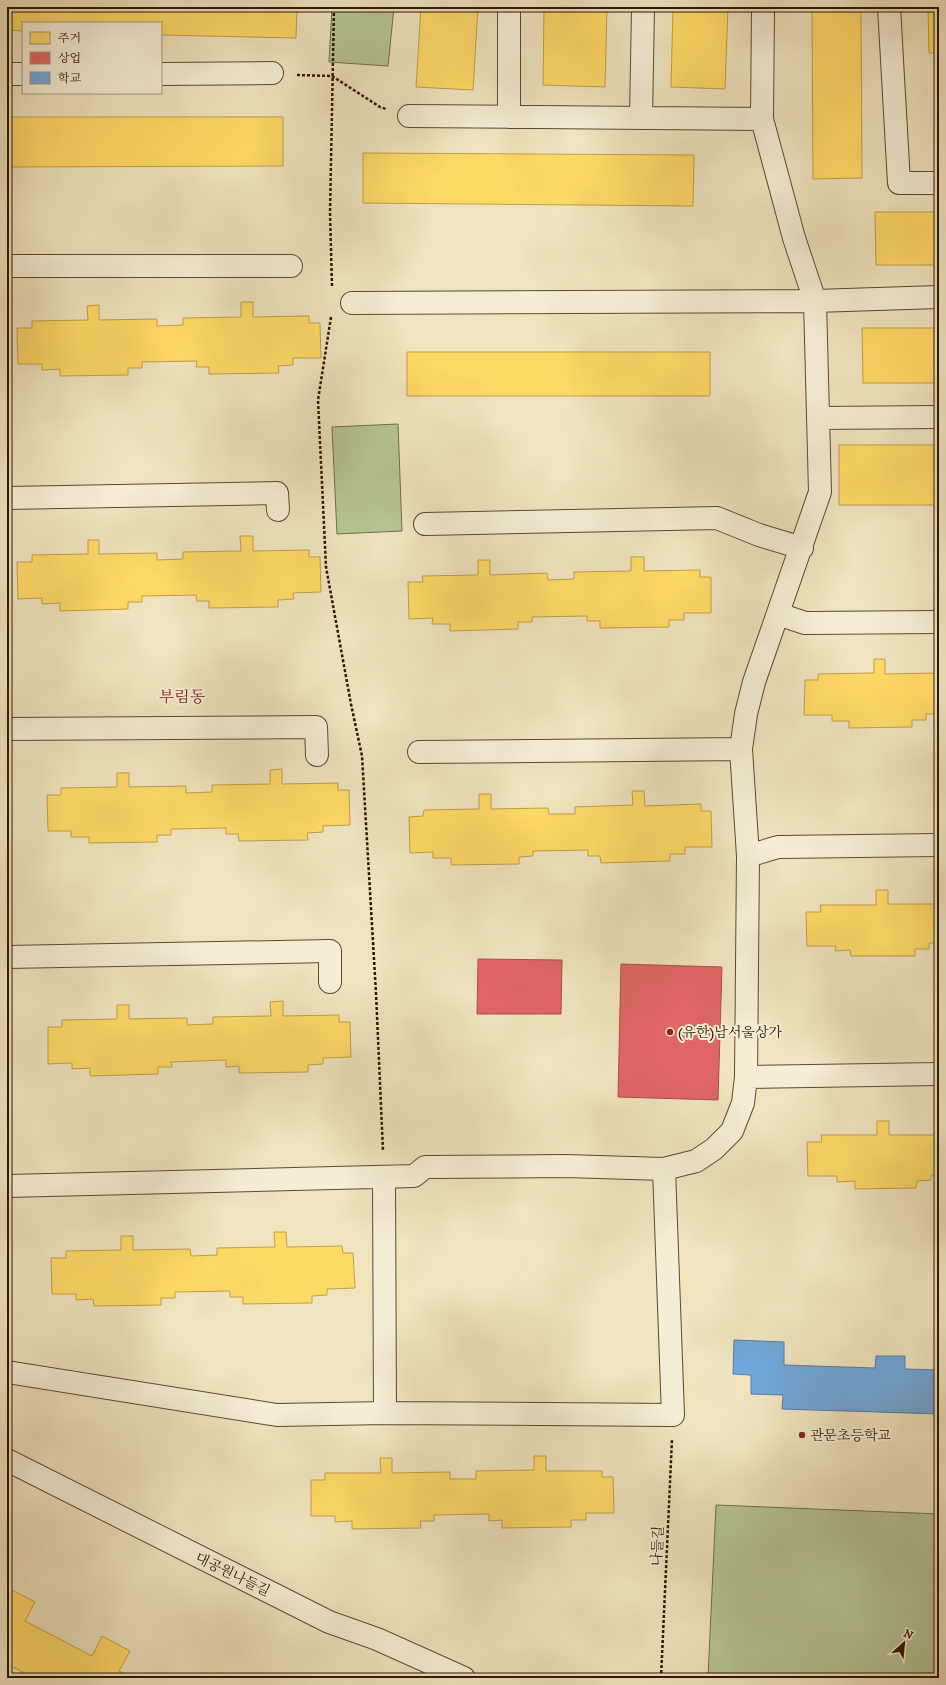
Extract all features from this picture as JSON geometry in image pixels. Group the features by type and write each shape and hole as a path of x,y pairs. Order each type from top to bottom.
{"street":[{"path":"509,7 509,117"},
{"path":"641,118 643,7"},
{"path":"7,1186 414,1176 425,1167 566,1166 664,1169 696,1161 714,1149 732,1131 743,1103 746,1077 748,856 742,749 746,714 754,682 802,548 820,492 816,301 794,238 762,119 763,7"},
{"path":"889,7 899,183 939,183"},
{"path":"162,74 272,73"},
{"path":"7,74 22,74"},
{"path":"409,116 762,119"},
{"path":"7,266 291,266"},
{"path":"352,303 816,301 939,298"},
{"path":"818,418 939,418"},
{"path":"7,498 277,493 278,510"},
{"path":"425,524 717,518 759,535 802,548"},
{"path":"778,614 805,623 939,622"},
{"path":"7,729 316,727 317,755"},
{"path":"419,752 742,749"},
{"path":"748,856 778,847 939,846"},
{"path":"7,957 330,951 330,982"},
{"path":"746,1077 939,1074"},
{"path":"7,1372 277,1415 384,1413 674,1415 664,1169"},
{"path":"384,1176 384,1413"},
{"name":"대공원나들길","path":"7,1460 329,1622 377,1638 464,1678"}],"path":[{"path":"332,290 330,213 334,7"},
{"path":"272,73 332,76 380,108 409,116"},
{"path":"331,313 318,400 326,567 362,756 376,993 384,1176"},
{"name":"나들길","path":"661,1678 674,1415"}],"green space":[{"path":"332,7 394,7 388,66 329,62"},
{"path":"398,424 402,531 337,534 332,427"},
{"path":"716,1505 939,1514 939,1678 708,1678"}],"building: 주거":[{"path":"7,7 297,7 296,38 162,35 162,22 22,22 22,31 7,30"},
{"path":"421,7 478,7 473,90 416,87"},
{"path":"544,7 607,7 605,87 543,85"},
{"path":"673,7 728,7 725,89 671,87"},
{"path":"812,7 861,7 862,178 813,179"},
{"path":"928,8 939,8 939,53 929,53"},
{"path":"7,117 283,117 283,166 7,167"},
{"path":"363,153 694,155 693,206 363,203"},
{"path":"875,212 939,212 939,265 876,265"},
{"path":"241,302 253,302 253,317 309,316 309,323 320,323 321,358 293,358 293,365 278,366 279,373 209,374 209,367 196,367 197,361 142,362 142,368 128,368 128,375 60,376 60,369 42,370 42,364 18,364 17,328 32,328 32,321 88,320 87,306 99,305 99,320 157,319 157,326 183,325 183,318 241,317"},
{"path":"862,328 939,328 939,383 863,383"},
{"path":"407,352 710,352 710,396 407,396"},
{"path":"839,445 939,445 939,505 839,505"},
{"path":"240,536 253,536 253,551 309,550 309,557 320,557 321,592 293,593 294,599 278,600 278,607 209,608 209,601 197,601 196,595 142,596 142,602 128,602 128,609 60,611 60,603 42,604 42,598 18,599 17,562 32,562 32,555 88,554 88,540 99,540 99,554 157,553 157,560 183,559 183,552 241,551"},
{"path":"631,557 644,557 644,571 700,570 700,577 711,577 711,613 684,613 684,620 669,620 669,627 600,628 600,621 587,621 587,616 532,617 532,622 518,622 518,629 450,631 450,624 432,624 433,618 409,619 408,582 423,582 422,576 478,575 478,560 490,560 490,575 547,573 548,580 574,579 574,572 631,571"},
{"path":"874,659 885,659 885,674 939,673 939,714 926,714 926,720 912,720 912,727 849,728 849,721 832,721 832,715 804,715 805,680 818,680 818,674 874,673"},
{"path":"282,769 282,784 338,783 338,790 349,790 350,825 323,826 323,832 307,833 308,840 239,841 238,834 226,834 226,828 171,829 171,835 157,835 157,842 89,843 89,837 71,837 71,831 48,831 47,795 61,795 61,788 117,787 117,773 129,773 129,787 186,786 186,793 212,792 212,785 270,784 270,770"},
{"path":"632,791 644,791 645,806 701,804 701,811 711,811 712,847 685,847 685,854 670,854 670,861 601,863 600,856 588,856 588,850 533,851 533,856 519,857 519,864 451,865 451,858 433,858 433,852 410,853 409,817 423,816 424,810 479,809 479,794 491,794 491,809 548,808 549,814 575,814 575,807 633,805"},
{"path":"876,890 888,890 888,904 939,904 939,943 929,943 929,949 915,949 915,956 851,956 850,950 835,951 836,946 807,946 806,912 821,912 820,905 876,905"},
{"path":"283,1001 283,1016 339,1015 339,1022 350,1022 351,1057 323,1058 323,1064 308,1065 308,1072 239,1073 239,1066 226,1067 226,1060 171,1062 172,1067 158,1067 158,1074 90,1076 90,1068 72,1069 72,1063 48,1064 48,1027 62,1027 62,1020 117,1019 117,1005 129,1005 129,1019 187,1018 187,1025 213,1024 213,1017 271,1016 270,1002"},
{"path":"877,1121 889,1121 889,1135 939,1135 939,1175 931,1175 931,1180 917,1181 916,1188 855,1189 855,1181 837,1182 837,1176 808,1176 807,1142 822,1142 821,1135 877,1135"},
{"path":"274,1232 286,1232 287,1247 342,1246 343,1253 353,1253 355,1288 327,1289 327,1295 312,1296 312,1303 243,1304 243,1297 230,1297 230,1291 175,1292 175,1298 161,1298 161,1305 94,1306 93,1299 76,1300 76,1294 52,1294 51,1258 66,1258 66,1251 121,1250 121,1236 133,1236 133,1250 190,1249 191,1256 217,1255 217,1248 275,1247"},
{"path":"534,1456 546,1456 546,1471 602,1471 602,1477 613,1477 614,1513 586,1513 586,1520 571,1520 571,1527 502,1528 502,1520 489,1521 489,1514 434,1515 434,1521 420,1521 421,1528 352,1529 352,1521 335,1522 335,1516 311,1516 311,1480 325,1480 325,1473 381,1473 380,1458 392,1458 392,1473 450,1472 450,1479 476,1479 476,1471 534,1470"},
{"path":"10,1589 35,1602 25,1621 92,1656 102,1636 130,1651 119,1671 133,1678 34,1678 7,1664 7,1593"}],"building: 상업":[{"path":"478,959 562,960 561,1014 477,1014"},
{"name":"(유한)남서울상가","path":"621,964 722,967 718,1100 618,1097"}],"building: 학교":[{"path":"734,1340 784,1342 784,1365 875,1368 876,1356 905,1356 905,1369 939,1370 939,1414 782,1409 783,1395 751,1394 751,1375 733,1374"}],"place":[{"name":"(유한)남서울상가","path":"670,1032"},
{"name":"관문초등학교","path":"802,1435"}],"district":[{"name":"부림동","path":"182,696"}]}
